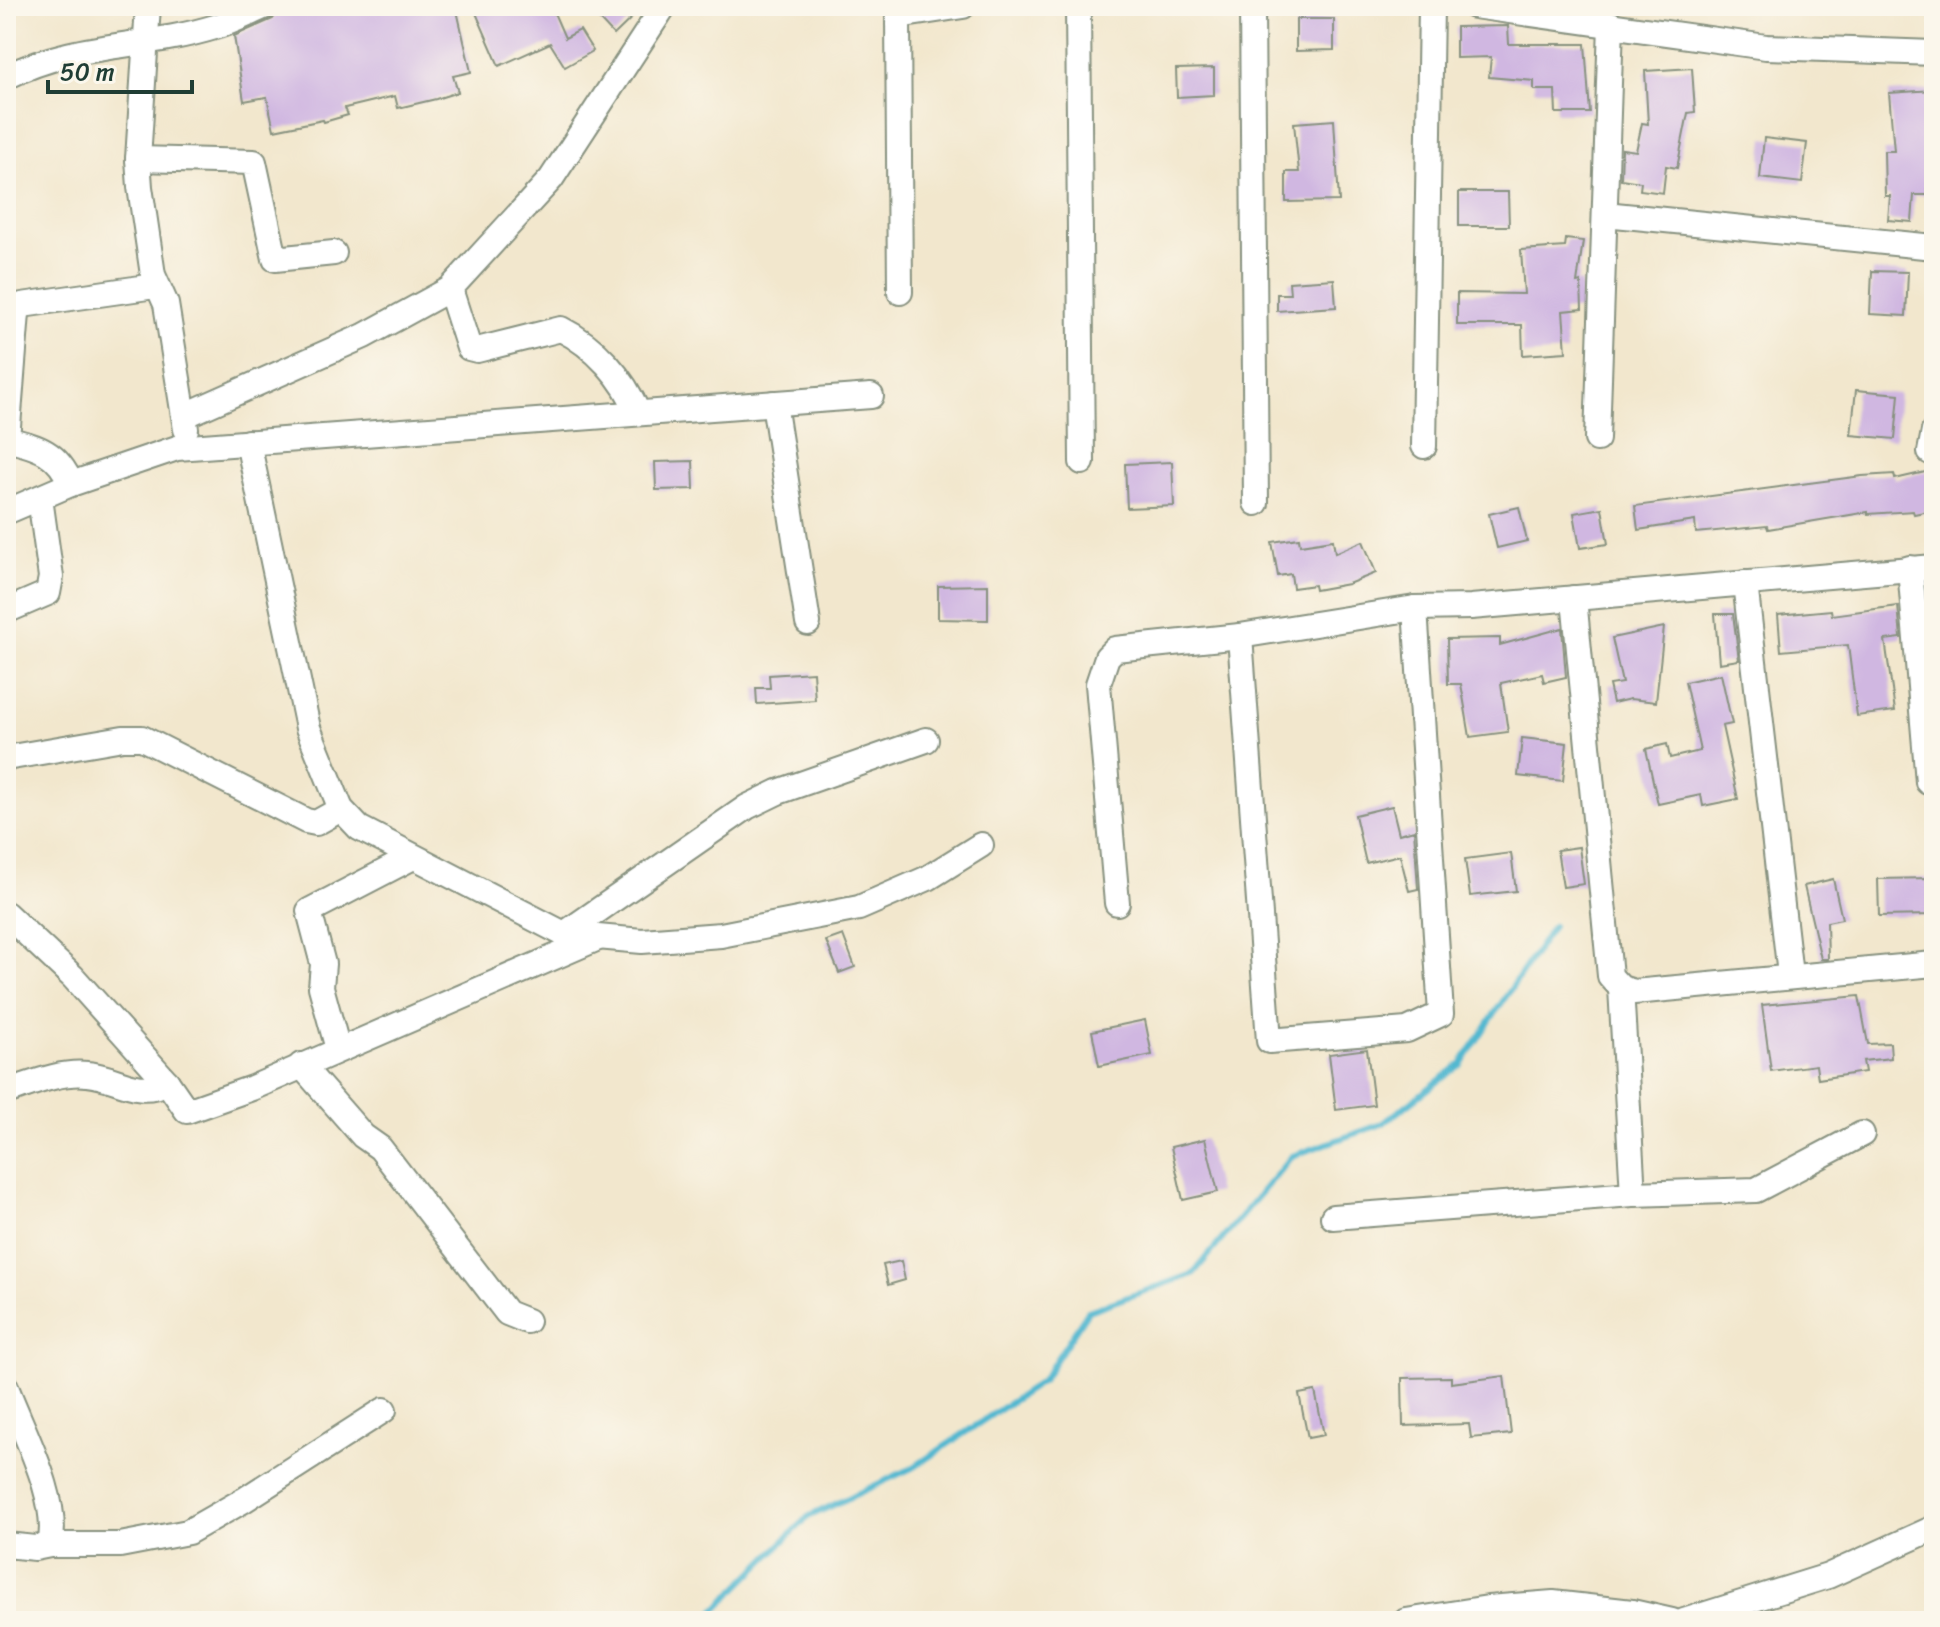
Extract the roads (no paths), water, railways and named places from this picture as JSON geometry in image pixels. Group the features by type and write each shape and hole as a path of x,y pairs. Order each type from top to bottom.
{"street":[{"path":"148,6 138,159 155,286 166,304 186,415 186,433 177,448"},
{"path":"6,77 71,53 215,27 266,6"},
{"path":"186,415 364,336 450,289 551,179 664,6"},
{"path":"900,292 898,16 963,6"},
{"path":"1078,6 1082,462"},
{"path":"1252,6 1256,503"},
{"path":"1424,446 1431,6"},
{"path":"1474,6 1766,47 1934,53"},
{"path":"1597,439 1611,24"},
{"path":"138,159 254,162 275,259 334,253"},
{"path":"1605,214 1934,247"},
{"path":"71,484 62,463 45,452 6,439 17,313 22,305 155,286"},
{"path":"450,289 460,330 469,348 477,350 561,329 574,335 609,366 638,413"},
{"path":"6,512 71,484 177,448 871,396"},
{"path":"774,403 808,623"},
{"path":"248,442 308,728 341,809 359,828 564,934 642,941 721,935 847,911 886,899 981,845"},
{"path":"6,611 48,593 51,577 40,498"},
{"path":"1117,903 1098,684 1101,668 1115,649 1240,636 1415,608 1574,598 1922,568 1928,782"},
{"path":"1745,583 1790,975"},
{"path":"1574,598 1610,976 1621,988 1634,992 1790,975 1934,964"},
{"path":"1240,636 1269,1041 1407,1030 1441,1014 1415,608"},
{"path":"6,758 123,738 142,738 306,821 316,823 341,809"},
{"path":"564,934 747,807 778,792 926,740"},
{"path":"338,1049 321,987 323,964 309,911 413,857"},
{"path":"6,914 73,977 167,1082 187,1111 596,939"},
{"path":"1621,988 1633,1194"},
{"path":"301,1065 363,1136 380,1148 507,1313 527,1321"},
{"path":"6,1092 63,1076 88,1074 126,1087 155,1088 167,1082"},
{"path":"1333,1217 1633,1194 1756,1190 1862,1134"},
{"path":"6,1387 51,1506 54,1531 50,1545"},
{"path":"6,1545 35,1548 50,1545 120,1545 188,1532 244,1500 384,1410"},
{"path":"1684,1621 1828,1576 1934,1528"},
{"path":"1406,1621 1488,1608 1553,1603 1672,1621"}],"waterway":[{"path":"704,1621 808,1517 914,1467 1042,1381 1088,1311 1193,1274 1292,1156 1382,1124 1461,1064 1553,926"}]}
